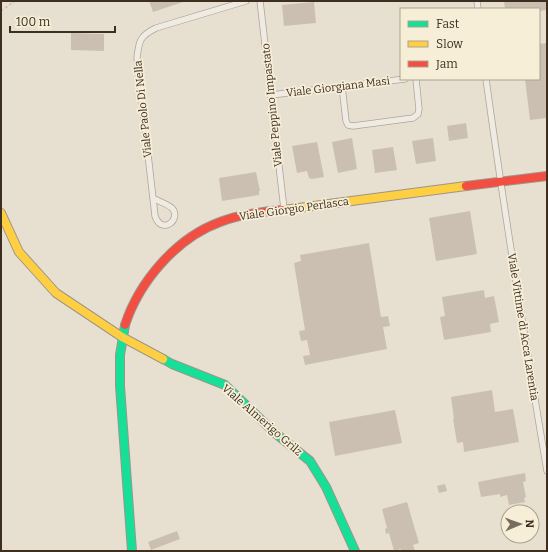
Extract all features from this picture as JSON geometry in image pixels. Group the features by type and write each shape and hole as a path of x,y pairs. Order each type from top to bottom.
{"street":[{"name":"Viale Paolo Di Nella","path":"153,198 174,210 174,217 171,223 162,225 156,221 154,216 137,58 138,43 144,34 156,28 246,1"},
{"name":"Viale Peppino Impastato","path":"260,1 284,209"},
{"name":"Viale Giorgiana Masi","path":"271,95 400,80"},
{"path":"342,86 346,121 348,125 353,126 413,118 418,114 419,109 416,80"},
{"path":"486,80 500,182"},
{"name":"Viale Giorgio Perlasca","path":"132,551 120,389 120,355 122,337 132,304 154,270 184,241 215,223 249,214 547,176"},
{"name":"Viale Vittime di Acca Larentia","path":"500,182 547,471"},
{"name":"Viale Almerigo Grilz","path":"1,213 19,252 56,293 122,337 172,364 225,385 275,433 310,461 329,493 355,551"}],"path":[{"path":"1,10 15,1"}],"building":[{"path":"149,1 183,1 183,2 153,12"},
{"path":"504,1 547,1 547,10 540,11 540,8 505,8"},
{"path":"314,2 316,23 284,26 282,5"},
{"path":"71,33 104,34 104,51 71,50"},
{"path":"547,43 547,118 530,120 525,80 540,80 540,44"},
{"path":"466,123 468,138 449,141 447,126"},
{"path":"352,138 357,169 338,173 332,142"},
{"path":"433,138 436,161 416,164 412,141"},
{"path":"317,142 324,177 312,179 309,178 307,171 297,173 292,146"},
{"path":"393,147 397,170 375,173 372,150"},
{"path":"256,172 260,191 259,195 222,201 219,178"},
{"path":"470,211 477,254 436,261 429,218"},
{"path":"369,243 381,317 388,316 390,326 383,327 387,349 305,365 303,356 310,355 307,340 301,341 299,331 305,330 294,263 301,261 300,255"},
{"path":"484,290 485,298 494,296 499,322 490,324 491,332 444,340 440,317 445,316 442,297"},
{"path":"492,390 495,412 513,409 519,442 464,452 463,442 457,443 451,397"},
{"path":"395,410 402,443 335,456 329,422"},
{"path":"525,473 526,481 523,482 526,497 524,498 525,502 509,504 507,495 500,497 500,494 481,497 478,482"},
{"path":"445,484 447,491 439,493 437,486"},
{"path":"407,502 419,543 413,545 415,551 401,551 401,549 394,551 389,533 386,534 385,529 387,528 382,509"},
{"path":"177,531 180,539 151,550 148,542"}],"traffic: fast":[{"path":"125,325 120,355 120,386 132,551"},
{"path":"163,359 225,385 275,433 310,461 326,487 355,551"}],"traffic: slow":[{"path":"283,210 466,186"},
{"path":"1,213 19,252 56,293 122,337 163,359"}],"traffic: jam":[{"path":"466,186 547,176"},
{"path":"125,325 131,309 140,293 161,263 174,250 189,239 204,229 228,219 251,214 283,210"}]}
